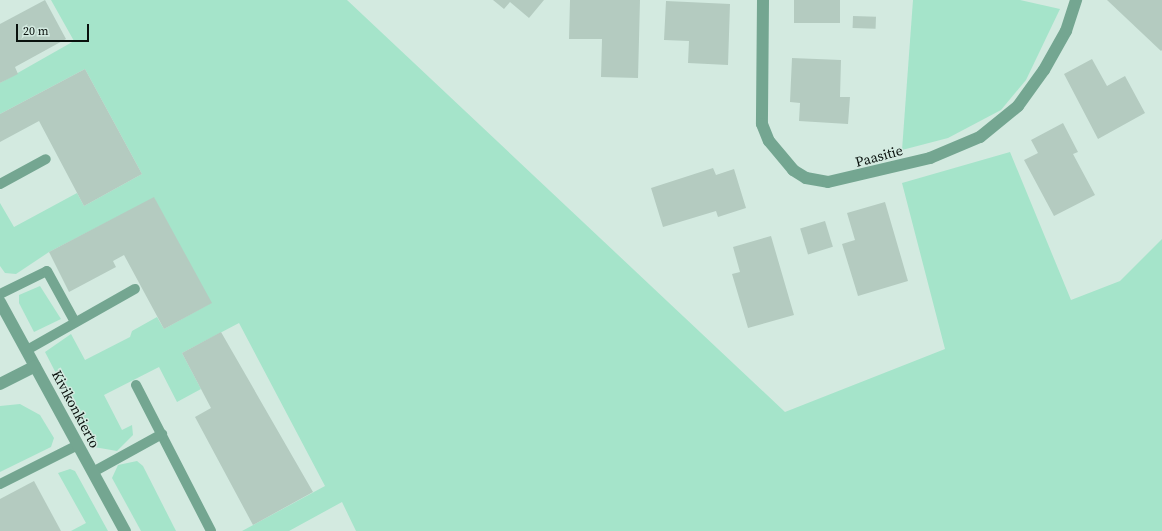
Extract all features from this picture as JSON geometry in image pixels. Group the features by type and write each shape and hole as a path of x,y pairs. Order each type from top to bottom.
{"street":[{"name":"Paasitie","path":"763,0 760,94 764,130 778,156 793,170 806,178 828,182 930,158 980,137 1018,106 1044,70 1066,31 1076,0"},
{"name":"Kivikonkierto","path":"0,302 124,531"},
{"path":"0,384 35,366"}],"lane":[{"path":"0,184 46,159"},
{"path":"0,294 47,271 76,322"},
{"path":"27,350 135,289"},
{"path":"136,385 211,531"},
{"path":"93,472 162,434"},
{"path":"0,484 78,445"}],"green space":[{"path":"51,0 347,0 785,412 945,349 902,183 1010,152 1071,300 1120,281 1162,239 1162,531 356,531 342,502 289,531 242,531 325,486 239,323 182,353 201,389 177,402 159,367 104,395 122,430 132,425 133,435 117,451 94,447 45,352 71,334 85,360 130,337 132,331 157,317 164,329 211,303 154,198 49,252 16,274 5,273 0,266 0,203 14,227 77,193 84,206 142,174 85,69 0,114 0,83 74,41"},
{"path":"913,0 1020,0 1060,9 1026,80 1001,110 948,138 902,150"},
{"path":"40,286 61,319 34,332 19,303 19,295"},
{"path":"20,404 40,415 54,438 51,447 0,472 0,406"},
{"path":"137,461 143,466 176,531 141,531 112,478 118,465"},
{"path":"70,469 75,471 108,531 71,531 86,523 58,473"}],"building":[{"path":"45,0 66,39 15,67 18,74 0,83 0,24"},
{"path":"493,0 544,0 529,18 510,2 504,9"},
{"path":"570,0 640,0 638,78 601,77 602,39 569,39"},
{"path":"794,0 840,0 840,23 794,23"},
{"path":"1107,0 1162,0 1162,50 1161,51"},
{"path":"666,1 730,4 728,65 688,63 689,41 664,40"},
{"path":"853,16 876,17 876,29 853,28"},
{"path":"792,58 841,60 840,97 850,97 848,124 799,121 800,103 790,102"},
{"path":"1092,59 1107,86 1125,76 1145,113 1098,139 1064,74"},
{"path":"85,69 142,174 84,206 39,121 0,142 0,114"},
{"path":"1063,123 1078,152 1073,154 1095,195 1054,216 1024,160 1038,153 1031,140"},
{"path":"713,168 716,175 734,169 746,208 718,217 716,211 663,227 651,188"},
{"path":"154,197 212,303 164,329 124,255 113,261 116,267 69,292 49,252"},
{"path":"885,202 908,281 858,296 842,244 855,240 847,213"},
{"path":"825,221 833,247 808,254 800,229"},
{"path":"771,236 794,315 748,328 732,274 740,272 733,247"},
{"path":"221,332 313,492 253,525 195,417 211,408 182,353"},
{"path":"34,481 61,531 0,531 0,499"}]}
